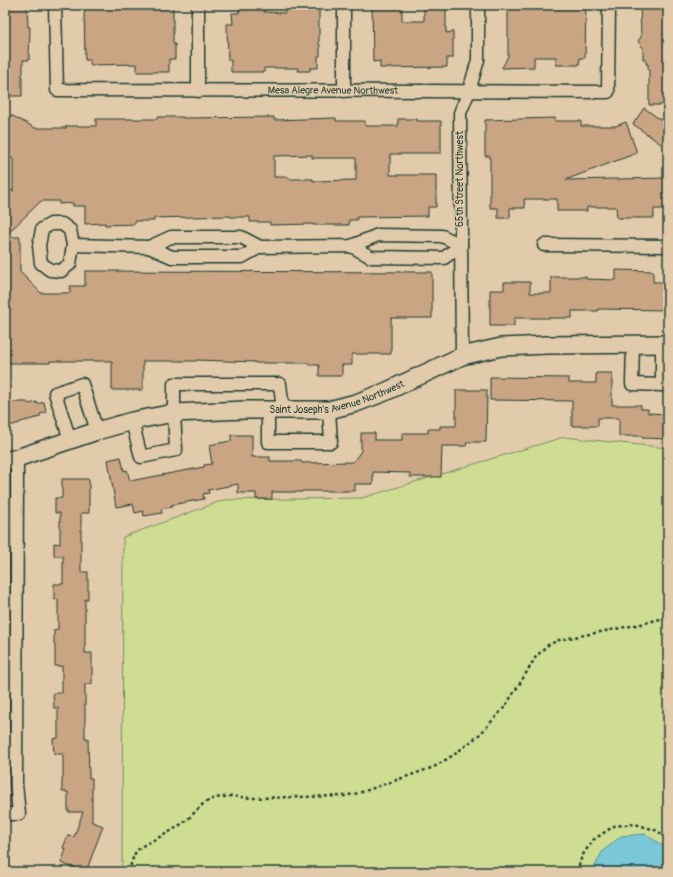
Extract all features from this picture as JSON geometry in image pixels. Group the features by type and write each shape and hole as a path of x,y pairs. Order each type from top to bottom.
{"street":[{"name":"Mesa Alegre Avenue Northwest","path":"55,5 57,90 608,92 609,5"},
{"path":"198,5 198,91"},
{"path":"344,5 344,91"},
{"name":"65th Street Northwest","path":"462,356 460,113 469,91 478,60 478,5"},
{"path":"150,247 171,237 241,237 260,247 351,246 378,235 442,236 461,245 444,258 371,257 351,246"},
{"path":"544,245 668,246"},
{"path":"74,246 150,247 172,258 242,258 260,247"},
{"path":"633,345 632,384 662,385 665,344"},
{"name":"Saint Joseph's Avenue Northwest","path":"11,460 97,431 132,421 174,413 245,410 329,410 356,404 462,356 501,347 665,344"},
{"path":"70,440 55,393 82,384 97,431"},
{"path":"132,421 141,457 176,450 174,384 280,384 276,410 268,442 331,442 329,410"},
{"path":"5,814 19,814 16,784 11,460"}],"path":[{"path":"130,872 131,863 136,851 186,821 204,803 215,798 231,796 251,798 344,796 359,793 434,767 455,754 479,735 504,708 535,658 546,646 559,640 641,624 668,617"},
{"path":"577,872 582,856 593,840 614,826 635,824 655,830 668,838"}],"green space":[{"path":"564,437 668,448 668,872 122,872 123,537 224,500 362,498"}],"water":[{"path":"645,834 663,846 663,862 660,872 592,872 602,852 621,836"}],"building":[{"path":"5,5 27,5 28,27 30,27 29,60 23,60 22,96 5,96"},
{"path":"84,5 173,5 173,44 175,44 175,59 169,59 169,72 137,72 137,64 90,65 90,60 85,60"},
{"path":"239,5 264,5 264,12 285,13 285,5 319,5 320,56 318,56 318,68 310,68 310,71 298,71 298,68 264,68 264,72 231,72 231,60 228,60 227,24 233,24 232,13 239,13"},
{"path":"372,5 402,5 402,21 424,21 424,5 446,5 446,33 453,32 453,58 447,58 447,67 380,68 380,61 373,62"},
{"path":"508,5 586,5 585,58 580,58 579,65 556,65 556,57 534,57 534,67 502,68 508,56"},
{"path":"640,5 668,5 668,102 664,102 664,105 649,105 649,69 648,64 646,64 646,59 643,59 643,48 638,41 641,37"},
{"path":"644,108 668,125 668,135 661,144 633,124"},
{"path":"11,115 35,128 96,126 96,119 157,119 157,117 274,117 274,120 336,118 336,121 365,121 365,126 398,126 398,119 441,121 441,153 390,154 390,175 436,175 436,207 428,207 428,216 357,217 357,220 349,220 349,225 270,225 270,222 250,222 250,217 230,216 154,218 154,221 135,221 135,224 105,225 105,223 85,224 85,206 73,206 73,203 59,204 59,201 41,201 5,236 5,183 13,192 13,159 5,154 5,125","holes":["312,155 312,158 356,158 356,180 313,181 313,179 289,179 289,177 274,177 274,156"]},
{"path":"555,118 555,121 581,121 581,126 616,126 626,122 637,153 565,180 668,178 668,209 654,209 654,218 617,218 616,207 587,207 587,211 557,211 557,199 524,199 525,208 510,208 510,218 498,218 498,208 490,208 490,156 485,156 485,120"},
{"path":"5,237 20,237 20,272 41,293 70,293 70,286 85,286 85,271 432,272 432,318 391,318 391,354 352,354 352,365 342,365 342,376 319,376 319,365 309,365 309,363 255,363 196,360 143,361 143,390 112,390 112,361 8,363 8,308 5,311"},
{"path":"616,270 653,271 653,282 668,282 668,310 598,309 598,311 572,311 572,318 514,318 514,326 490,326 490,290 504,290 504,282 530,282 530,293 551,293 551,277 586,277 586,279 616,280"},
{"path":"596,373 612,373 612,405 641,405 641,409 648,409 648,413 668,414 668,439 642,438 642,436 619,436 619,418 598,418 598,426 572,426 572,401 490,400 490,377 569,378 569,383 596,383"},
{"path":"456,390 487,390 486,442 467,442 466,446 442,446 441,477 410,477 410,473 373,472 373,484 355,484 355,491 272,492 272,499 256,499 256,493 238,493 238,484 208,490 209,493 203,494 204,499 171,505 172,507 161,509 162,513 144,516 143,511 135,513 133,504 116,507 108,460 121,457 124,471 127,470 130,481 204,467 204,465 212,464 209,445 231,441 231,435 252,435 252,457 270,457 270,461 301,461 302,463 353,462 361,451 361,433 375,433 375,440 402,440 402,433 428,433 428,429 440,429 440,426 456,426"},
{"path":"27,402 29,404 37,402 37,404 44,402 46,412 40,414 40,417 5,427 5,404"},
{"path":"62,479 89,479 89,513 81,513 81,572 88,572 88,599 85,599 85,653 92,653 92,684 85,684 85,738 88,738 89,778 92,778 92,822 103,826 86,872 61,863 66,849 63,848 68,835 74,837 83,812 68,812 68,792 62,792 63,754 54,754 53,739 58,738 58,708 54,708 53,693 62,693 62,666 55,666 54,630 58,629 58,599 54,600 54,584 63,584 63,556 54,556 54,543 60,544 60,513 55,513 55,498 62,498"}]}
